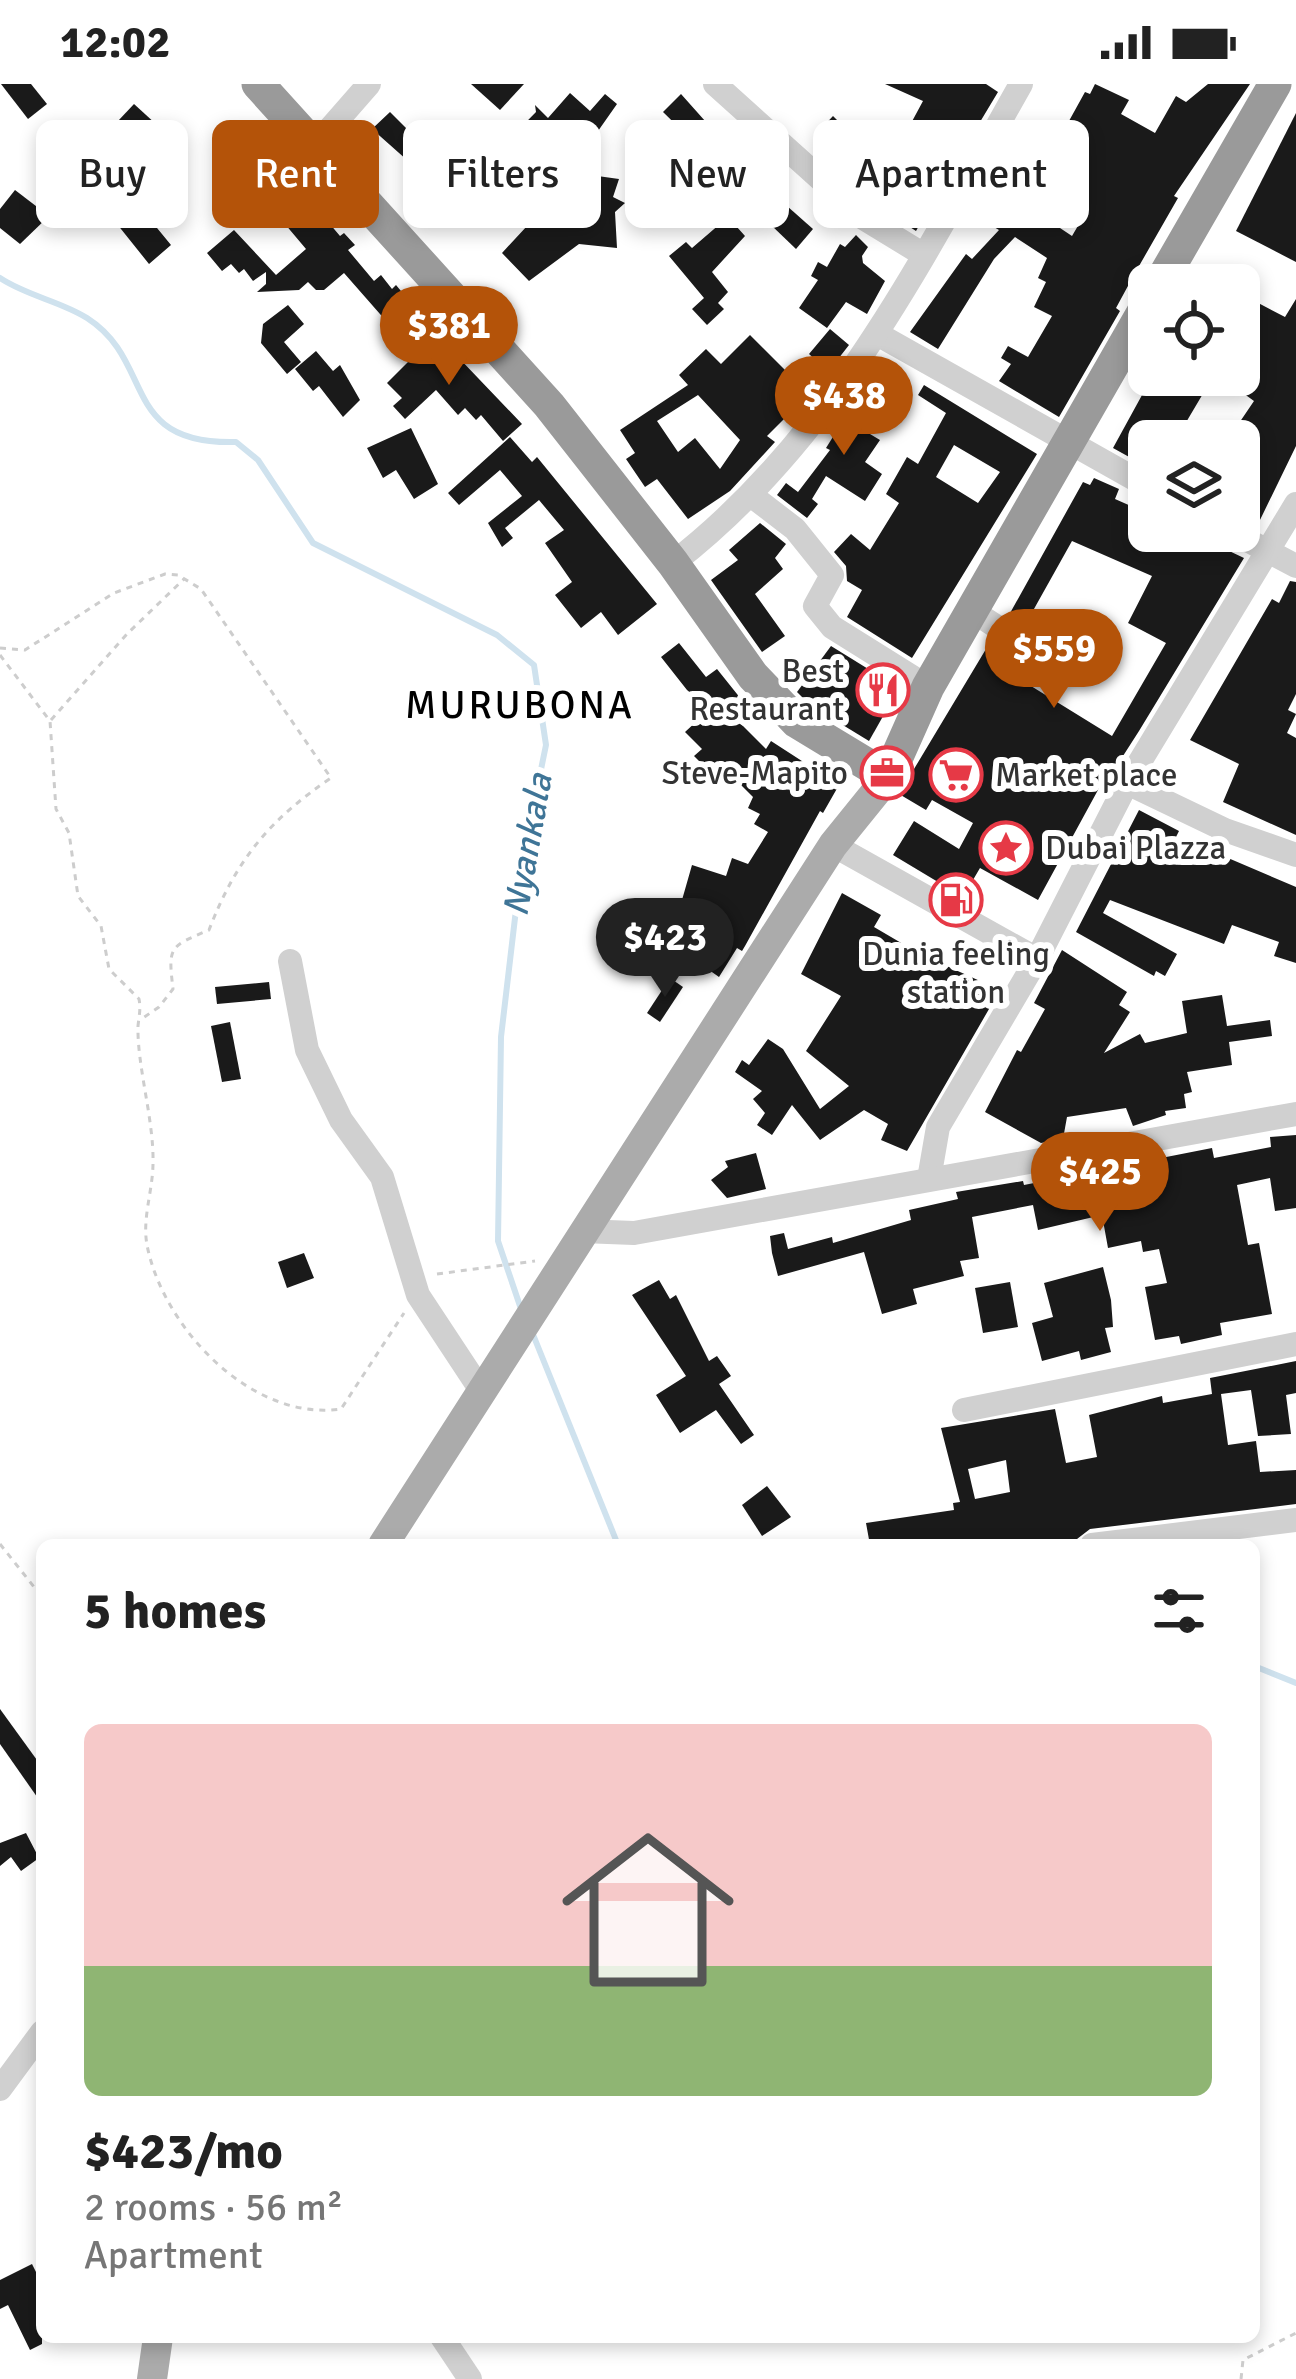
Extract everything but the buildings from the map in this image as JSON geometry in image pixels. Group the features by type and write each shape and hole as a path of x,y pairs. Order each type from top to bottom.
{"highway":[{"path":"258,84 290,120"},
{"path":"1171,264 1275,84"},
{"path":"379,218 549,405 674,563 753,676 796,722 887,777 928,687 1128,338"}],"main road":[{"path":"387,1539 833,844 887,777"},
{"path":"152,2379 157,2343"}],"street":[{"path":"338,120 369,84"},
{"path":"715,84 865,219 924,255"},
{"path":"674,563 752,496 879,335 1021,84"},
{"path":"879,335 1128,477"},
{"path":"752,496 795,529 832,575 815,606 832,627 928,687"},
{"path":"929,1178 938,1127 1037,959 1127,783 1296,504"},
{"path":"1260,547 1296,566"},
{"path":"971,610 1054,664"},
{"path":"1127,783 1225,830 1296,855"},
{"path":"833,844 1037,959"},
{"path":"290,961 308,1050 341,1120 382,1177 415,1286 489,1377"},
{"path":"582,1231 634,1233 1296,1114"},
{"path":"964,1410 1296,1344"},
{"path":"1141,1539 1296,1520"},
{"path":"0,2089 36,2040"},
{"path":"446,2343 470,2379"}],"path":[{"path":"0,651 25,650 114,592 164,574 184,579 201,590 331,778 266,827 221,900 209,930 173,948 168,958 173,989 168,999 140,1020"},
{"path":"50,722 127,634 184,579"},
{"path":"0,651 50,722 49,760 59,799 56,808 69,832 78,896 100,926 109,969 140,999 154,1156 148,1249 186,1327 228,1372 268,1399 324,1412 341,1409 415,1286 512,1265"},
{"path":"0,1544 36,1589"},
{"path":"1241,2379 1243,2360 1296,2333"}],"waterway":[{"name":"Nyankala","path":"0,278 77,312 108,336 156,416 173,430 199,439 236,442 258,460 313,543 497,635 534,665 546,745 521,867 501,1037 498,1241 521,1309"},
{"name":"Nyankala","path":"532,1332 616,1539"},
{"name":"Nyankala","path":"1260,1668 1296,1683"}],"place":[{"name":"Best Restaurant","path":"883,690"},
{"name":"Steve-Mapito","path":"887,773"},
{"name":"Market place","path":"956,775"},
{"name":"Dubai Plazza","path":"1006,848"},
{"name":"Dunia feeling station","path":"956,900"}],"district":[{"name":"MURUBONA","path":"520,705"}]}
